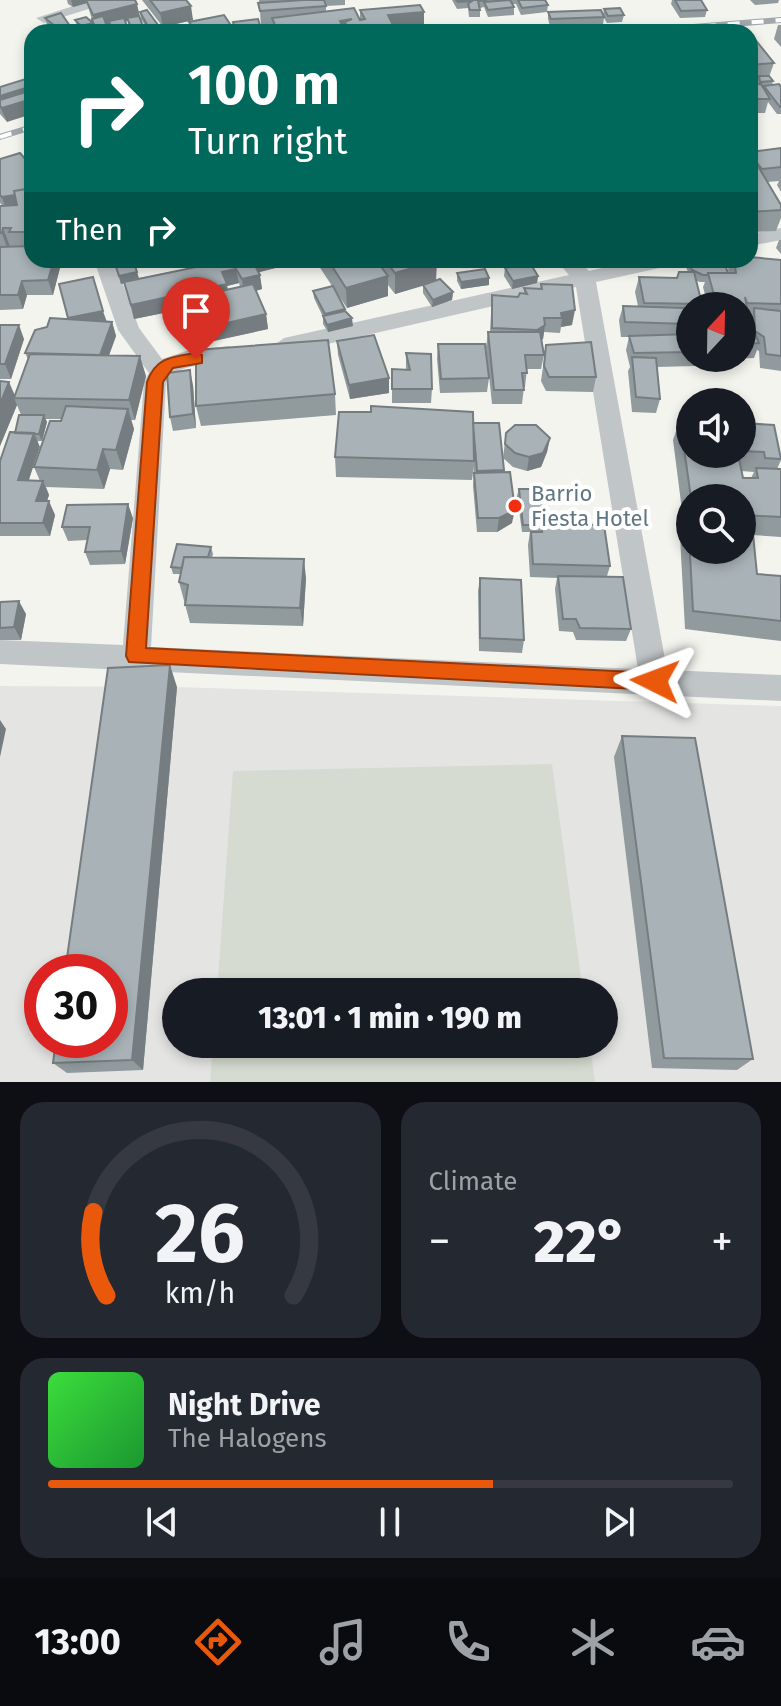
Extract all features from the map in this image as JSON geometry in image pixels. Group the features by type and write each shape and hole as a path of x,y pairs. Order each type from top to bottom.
{"street":[{"path":"44,18 109,0"},
{"path":"758,238 781,234"},
{"path":"107,268 129,330 159,371"},
{"path":"574,268 585,279 608,426 655,681"},
{"path":"136,656 155,382 159,371 168,363 308,343 632,268"},
{"path":"0,652 781,688"}],"shaded area":[{"path":"0,686 177,687 781,706 781,1082 0,1082"},
{"path":"552,764 581,978 218,978 233,771"},
{"path":"212,1058 592,1058 595,1082 210,1082"}],"building":[{"path":"86,0 135,0 137,4 93,15"},
{"path":"150,0 186,0 191,6 160,13"},
{"path":"324,0 326,6 260,11 258,3"},
{"path":"456,0 487,0 478,1 480,10 470,10 468,4 472,1"},
{"path":"510,0 514,7 488,10 484,2"},
{"path":"518,0 545,0 548,5 522,8"},
{"path":"675,0 701,0 707,10 681,11"},
{"path":"420,5 424,12 388,15 392,24 346,24 352,19 340,21 341,24 275,24 272,18 354,8 360,20 365,19 360,10"},
{"path":"620,8 624,15 608,16 604,9"},
{"path":"147,10 157,24 147,24 140,12"},
{"path":"601,10 604,17 551,19 548,12"},
{"path":"61,13 69,24 52,24 45,18"},
{"path":"224,15 230,24 190,24 189,22"},
{"path":"103,16 106,24 94,24 92,19"},
{"path":"139,16 142,24 130,24 127,18"},
{"path":"86,17 93,23 79,24 75,20"},
{"path":"124,18 126,24 110,24 109,21"},
{"path":"258,19 260,24 234,24"},
{"path":"758,43 774,63 758,64"},
{"path":"759,76 769,76 773,81 760,82"},
{"path":"24,80 24,88 0,96 0,87"},
{"path":"758,84 761,84 770,99 758,99"},
{"path":"779,84 781,87 781,107 764,86"},
{"path":"24,92 24,101 2,108 0,100"},
{"path":"781,148 781,167 762,169 758,164 758,151"},
{"path":"20,153 24,158 24,189 14,191 15,195 0,195 0,159"},
{"path":"758,166 781,205 781,210 758,211"},
{"path":"24,189 24,232 9,232 11,228 3,228 0,233 0,206 17,205 14,191"},
{"path":"24,246 24,268 52,268 48,280 22,281 18,295 0,295 0,247"},
{"path":"758,258 781,260 781,304 756,303 756,292 713,292 708,273 736,273 735,268 758,268"},
{"path":"116,268 136,268 137,272 119,276"},
{"path":"192,268 256,268 260,275 242,279 236,269 222,272 227,284 131,305 124,282"},
{"path":"333,268 382,268 388,276 346,288"},
{"path":"391,268 412,268 395,273"},
{"path":"505,268 533,268 538,276 513,281"},
{"path":"726,268 728,273 703,275 692,270"},
{"path":"485,269 489,278 461,282 457,273"},
{"path":"679,272 694,272 699,292 676,292 676,304 644,303 639,277 677,278"},
{"path":"93,277 103,311 68,318 59,284"},
{"path":"440,279 453,292 433,300 423,285"},
{"path":"253,284 266,314 192,331 181,300"},
{"path":"541,284 572,285 575,310 561,313 562,318 544,318 545,325 537,330 492,328 492,295 518,297 520,293 527,294 524,288 542,289"},
{"path":"333,286 345,309 325,314 313,291"},
{"path":"623,306 676,308 676,324 625,322"},
{"path":"756,308 781,311 781,356 766,354 764,337 756,332"},
{"path":"345,311 352,318 327,325 323,316"},
{"path":"50,318 112,322 100,355 25,353 35,330 47,327"},
{"path":"0,325 19,325 5,364 0,364"},
{"path":"488,332 540,332 544,355 525,355 527,373 522,373 524,390 494,390"},
{"path":"676,334 676,352 634,353 629,336"},
{"path":"374,335 389,378 349,385 337,341"},
{"path":"328,340 335,394 196,406 196,350"},
{"path":"591,342 596,377 549,377 544,366 546,345"},
{"path":"438,344 485,344 489,378 441,379"},
{"path":"406,353 431,354 432,389 392,389 392,369 410,370"},
{"path":"30,354 140,356 129,400 14,398"},
{"path":"632,357 656,358 660,399 636,397"},
{"path":"190,370 193,414 170,417 167,373"},
{"path":"0,381 9,382 0,404"},
{"path":"66,406 128,409 116,450 103,449 97,470 34,467 50,421 61,421"},
{"path":"371,406 473,412 474,461 335,457 339,412 371,412"},
{"path":"19,415 44,415 39,434 15,433"},
{"path":"473,423 499,423 504,470 477,471"},
{"path":"756,424 774,425 781,459 765,458 764,452 756,452"},
{"path":"515,425 536,425 550,438 543,453 529,457 515,453 505,444 506,433"},
{"path":"10,432 34,433 18,480 43,481 36,501 49,501 43,523 0,523 0,461"},
{"path":"687,468 741,468 743,478 758,478 756,468 781,469 781,517 756,516 756,484 689,484"},
{"path":"510,472 515,510 499,518 478,518 474,473"},
{"path":"519,489 539,489 542,525 523,525"},
{"path":"128,504 121,551 85,552 90,527 62,527 67,505"},
{"path":"541,523 604,525 610,566 533,564 531,532 542,532"},
{"path":"177,544 211,547 208,557 184,557 182,568 171,567"},
{"path":"184,557 304,559 300,608 185,605 188,585 179,582"},
{"path":"690,564 756,564 757,574 781,576 781,621 693,611"},
{"path":"558,576 623,577 631,629 580,628 576,619 563,619"},
{"path":"480,578 521,580 524,640 480,638"},
{"path":"19,601 14,627 0,628 0,602"},
{"path":"170,665 132,1060 53,1063 54,1058 128,1058 128,954 68,954 108,668"},
{"path":"622,736 695,738 753,1059 664,1058"}],"railway":[{"path":"731,24 781,20"},
{"path":"0,137 24,130"}],"place":[{"name":"Barrio Fiesta Hotel","path":"515,506"}],"route":[{"path":"196,359 168,363 159,371 155,382 136,656 655,681"}]}
